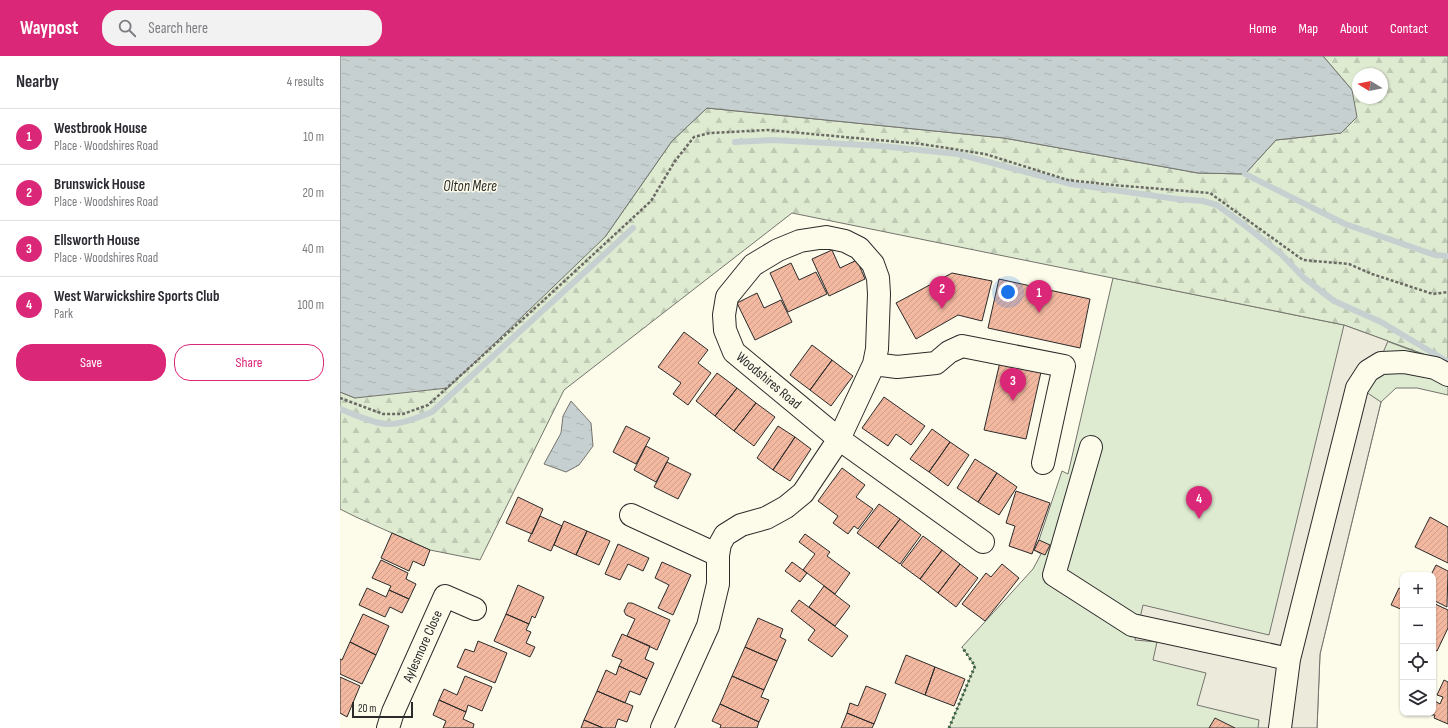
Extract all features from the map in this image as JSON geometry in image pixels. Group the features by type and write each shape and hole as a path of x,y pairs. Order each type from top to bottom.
{"street":[{"name":"Woodshires Road","path":"662,728 708,626 718,584 718,555 720,544 726,535 741,525 766,518 786,507 803,493 839,439 874,364 877,349 879,294 878,278 873,264 859,248 845,241 826,237 800,241 778,250 753,265 727,297 724,316 725,330 734,352 839,439 983,542"},
{"path":"874,364 897,367 936,363 949,352 962,346 1064,366 1042,463"},
{"path":"1280,728 1289,659 1357,388 1368,371 1381,363 1404,362 1435,368 1448,375"},
{"path":"1090,447 1054,575 1132,625 1289,659"},
{"path":"631,515 718,555"},
{"name":"Aylesmore Close","path":"388,728 393,712 445,596 475,609"}],"green space":[{"path":"1323,56 1448,56 1448,363 1344,325 792,213 564,390 480,560 430,550 340,509 340,392 355,398 605,237 672,141 707,108 1004,138 1198,173 1245,174 1276,140 1341,133 1352,90"},
{"path":"1113,278 1344,325 1448,364 1448,395 1417,388 1396,388 1381,402 1320,654 1317,728 949,728 975,666 962,647 1033,569 1041,554 1034,550 1039,540 1062,471 1068,474"}],"shaded area":[{"path":"1344,325 1388,341 1366,392 1381,402 1320,654 1317,728 1258,728 1259,720 1197,705 1206,673 1153,660 1157,642 1135,640 1143,605 1269,635"}],"water":[{"name":"Olton Mere","path":"340,56 1323,56 1352,90 1352,104 1355,104 1357,117 1341,133 1276,140 1245,174 1198,173 1004,138 707,108 672,141 605,237 448,388 355,398 340,392"},
{"path":"571,401 591,423 593,446 579,465 566,472 544,464 561,433 563,416"}],"building":[{"path":"832,250 840,268 857,260 865,279 829,296 812,259"},
{"path":"791,263 799,280 816,272 827,294 788,312 770,273"},
{"path":"952,273 992,281 982,321 958,315 916,339 896,303"},
{"path":"999,279 1090,299 1080,348 988,328"},
{"path":"757,293 764,308 781,300 792,322 755,340 737,303"},
{"path":"684,332 708,350 698,363 711,373 688,405 673,394 681,383 658,367"},
{"path":"812,345 832,360 810,390 790,375"},
{"path":"832,360 853,376 831,406 810,390"},
{"path":"1000,362 1041,372 1026,439 984,430"},
{"path":"717,373 737,388 715,416 696,401"},
{"path":"737,388 756,403 734,431 715,416"},
{"path":"884,397 925,426 911,445 896,434 888,446 862,428"},
{"path":"756,403 775,417 754,446 734,431"},
{"path":"626,426 650,438 636,464 613,452"},
{"path":"778,426 795,437 773,470 757,458"},
{"path":"932,429 950,442 929,472 910,459"},
{"path":"795,437 811,449 790,481 773,470"},
{"path":"950,442 969,455 948,486 929,472"},
{"path":"646,446 669,458 656,482 634,470"},
{"path":"975,459 997,473 978,502 957,488"},
{"path":"667,462 691,474 678,499 654,487"},
{"path":"842,468 865,485 856,497 873,509 858,529 854,526 848,534 833,523 838,516 818,501"},
{"path":"997,473 1017,487 999,515 978,502"},
{"path":"1016,491 1050,503 1032,554 1009,546 1015,526 1006,523"},
{"path":"518,497 543,509 532,534 506,523"},
{"path":"879,504 900,519 878,548 857,533"},
{"path":"540,516 562,526 551,551 528,541"},
{"path":"1430,517 1448,527 1448,563 1415,547"},
{"path":"900,519 921,535 900,564 878,548"},
{"path":"564,521 587,531 576,555 554,545"},
{"path":"587,531 610,541 599,565 576,555"},
{"path":"392,533 430,550 424,566 413,561 409,571 381,558"},
{"path":"805,534 830,552 827,556 850,573 835,594 803,570 815,554 799,542"},
{"path":"923,536 942,550 920,579 901,565"},
{"path":"1039,540 1050,545 1045,555 1034,550"},
{"path":"618,544 649,558 643,571 628,564 620,580 605,574"},
{"path":"942,550 960,564 938,593 920,579"},
{"path":"381,560 408,573 406,579 416,584 409,599 389,590 391,586 372,578"},
{"path":"662,562 691,575 673,615 658,608 669,585 655,578"},
{"path":"792,562 807,573 800,582 785,571"},
{"path":"960,564 978,578 956,607 938,593"},
{"path":"1002,564 1019,578 985,621 962,604 986,573 991,577"},
{"path":"1436,565 1448,571 1447,607 1436,602 1436,572 1432,572"},
{"path":"518,585 544,597 535,618 532,616 529,624 506,614"},
{"path":"824,586 850,606 835,626 809,607"},
{"path":"367,588 386,597 389,590 409,599 402,613 390,607 385,617 359,605"},
{"path":"1399,588 1400,588 1400,609 1391,605"},
{"path":"799,600 848,636 832,657 808,640 815,630 791,611"},
{"path":"628,603 632,603 670,620 657,650 627,636 635,619 626,615 624,611"},
{"path":"1436,604 1448,610 1448,628 1437,651"},
{"path":"363,614 389,626 376,655 350,642"},
{"path":"506,614 529,624 526,630 531,632 526,643 535,647 530,657 494,641"},
{"path":"758,618 783,629 780,637 786,640 777,661 745,647"},
{"path":"622,634 650,646 645,659 654,663 647,679 619,666 622,660 612,656"},
{"path":"478,641 507,653 495,683 457,667 465,649 474,652"},
{"path":"350,642 376,655 362,684 340,674 340,659 342,660"},
{"path":"745,647 777,661 764,690 732,676"},
{"path":"906,655 935,667 925,695 895,683"},
{"path":"619,666 647,679 640,695 630,691 625,703 597,691 606,670 616,675"},
{"path":"935,667 965,679 954,706 925,695"},
{"path":"465,676 492,687 482,711 468,705 466,712 439,700 444,689 457,695"},
{"path":"732,676 764,690 761,697 769,700 759,722 720,704"},
{"path":"340,677 360,686 347,717 340,713"},
{"path":"1444,680 1448,682 1448,724 1434,718 1436,716 1436,702 1440,704 1443,697 1437,695"},
{"path":"866,686 886,694 874,724 847,713 850,703 858,706"},
{"path":"597,691 633,706 627,722 618,719 615,728 603,728 584,720"},
{"path":"439,700 466,712 463,719 474,724 473,728 443,728 446,721 433,715"},
{"path":"720,704 759,722 757,728 720,728 721,725 712,721"},
{"path":"847,713 874,724 872,728 841,728"},
{"path":"1215,718 1235,728 1209,728"},
{"path":"584,720 603,728 581,728"}],"waterway":[{"path":"735,142 772,140 881,146 958,154 1071,184 1177,199 1203,201 1217,205 1281,254 1304,278 1334,301 1381,322 1448,362"},
{"path":"1245,174 1345,224 1435,255 1448,256"},
{"path":"340,409 369,420 387,424 404,422 432,412 633,228"}],"hedge":[{"path":"949,728 975,666 962,647"}],"place":[{"name":"Brunswick House","path":"942,309"},
{"name":"Westbrook House","path":"1039,313"},
{"name":"Ellsworth House","path":"1013,401"},
{"name":"West Warwickshire Sports Club","path":"1199,519"}]}
